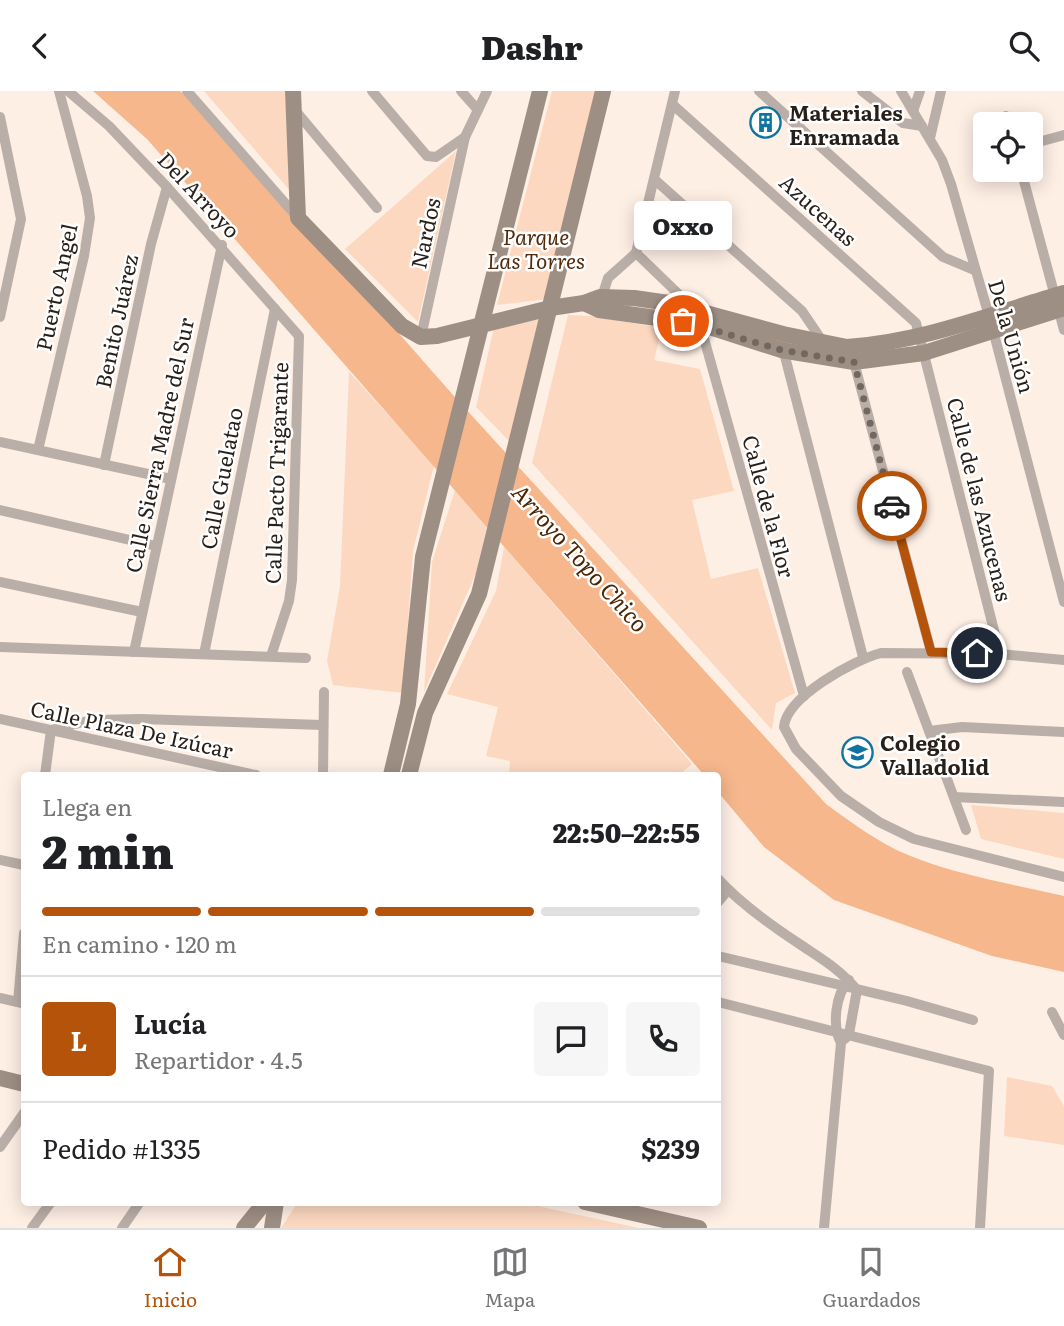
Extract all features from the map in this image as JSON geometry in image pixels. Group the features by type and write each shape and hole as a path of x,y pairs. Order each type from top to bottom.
{"street":[{"name":"Puerto Angel","path":"38,450 84,256 90,218 87,196 59,91"},
{"name":"Del Arroyo","path":"68,91 109,126 167,187 222,245 296,331"},
{"path":"187,91 298,218 402,326 421,337 550,308 651,299 697,317 854,362 923,345 1060,302"},
{"path":"293,91 298,218"},
{"path":"372,91 427,156 436,157 465,137"},
{"path":"461,91 477,109"},
{"name":"Nardos","path":"421,337 465,137 488,91"},
{"path":"392,772 408,705 419,580 540,91"},
{"path":"411,772 425,713 474,608 603,91"},
{"path":"595,303 608,278 636,253 675,91"},
{"path":"759,91 943,257 974,270"},
{"path":"862,91 903,123 922,126"},
{"name":"De la Unión","path":"901,91 947,172 991,323 1064,602"},
{"path":"913,111 920,91"},
{"path":"929,138 936,92"},
{"name":"Azucenas","path":"672,104 903,309 916,323 923,345"},
{"path":"294,109 377,208"},
{"path":"0,117 21,219 0,317"},
{"path":"1043,141 1064,135"},
{"path":"654,179 802,311 823,342"},
{"path":"1025,182 1060,302 1064,330"},
{"name":"Benito Juárez","path":"104,465 167,187"},
{"name":"Calle Sierra Madre del Sur","path":"134,652 222,245"},
{"path":"636,253 697,317"},
{"name":"Calle Guelatao","path":"204,654 275,309"},
{"name":"Calle de la Flor","path":"697,317 804,697"},
{"name":"Calle Pacto Trigarante","path":"271,656 289,601 292,580 294,422 300,338 296,331"},
{"path":"782,342 823,342 847,347 923,345"},
{"path":"782,342 863,657"},
{"name":"Calle de las Azucenas","path":"923,345 1000,654"},
{"path":"854,362 931,652"},
{"path":"0,442 172,479"},
{"path":"0,510 156,546"},
{"path":"0,582 142,612"},
{"path":"0,647 306,658"},
{"path":"1064,660 1000,654 881,653 863,657 804,697 784,718 786,736 841,796 879,823 914,839 1064,877"},
{"path":"907,672 966,830"},
{"path":"323,772 324,692"},
{"name":"Calle Plaza De Izúcar","path":"0,719 242,772"},
{"path":"45,772 51,730 92,720 323,725"},
{"path":"929,731 962,727 1064,732"},
{"path":"954,797 1064,802"},
{"path":"0,860 21,864"},
{"path":"721,882 762,919 830,963 846,984"},
{"path":"721,898 728,890"},
{"path":"721,957 846,984 857,990 972,1020"},
{"path":"834,1032 846,984"},
{"path":"824,1228 845,1039 857,990"},
{"path":"0,998 21,1002"},
{"path":"721,1003 834,1032 845,1039 987,1070 991,1075 980,1228"},
{"path":"1052,1011 1064,1035"},
{"path":"0,1078 21,1083"},
{"path":"0,1147 21,1117"},
{"path":"32,1228 48,1206"},
{"path":"122,1228 137,1206"},
{"path":"244,1228 268,1206"},
{"path":"270,1206 272,1228"},
{"path":"621,1206 639,1208 699,1228"}],"green space":[{"path":"204,91 285,91 291,192"},
{"name":"Parque Las Torres","path":"552,91 600,91 547,299 497,305"},
{"path":"456,151 418,322 345,249"},
{"path":"544,315 509,441 476,407 494,327"},
{"path":"568,315 591,316 662,328 654,360 700,369 734,491 692,500 711,579 758,568 795,693 776,703 772,730 532,463"},
{"path":"349,372 434,465 413,551 403,693 333,685 327,661 340,586"},
{"path":"455,490 488,522 476,573 424,692 432,562"},
{"path":"504,547 692,764 683,772 509,772 510,761 486,756 498,707 447,694 496,591"},
{"path":"971,805 1064,813 1064,859 981,839"},
{"path":"1007,1077 1052,1086 1064,1106 1064,1145 1004,1136"},
{"path":"295,1206 537,1206 639,1228 281,1228"}],"water":[{"name":"Arroyo Topo Chico","path":"93,91 180,91 207,115 453,395 826,804 876,839 908,855 965,874 1064,896 1064,972 992,956 834,900 764,847 721,796 721,772 701,772 147,139"}],"way so far":[{"path":"683,321 781,350 854,362 892,506"}],"place":[{"name":"Materiales Enramada","path":"766,123"},
{"name":"Oxxo","path":"683,321"},
{"name":"Colegio Valladolid","path":"857,753"}],"route":[{"path":"892,506 931,652 977,653"}]}
